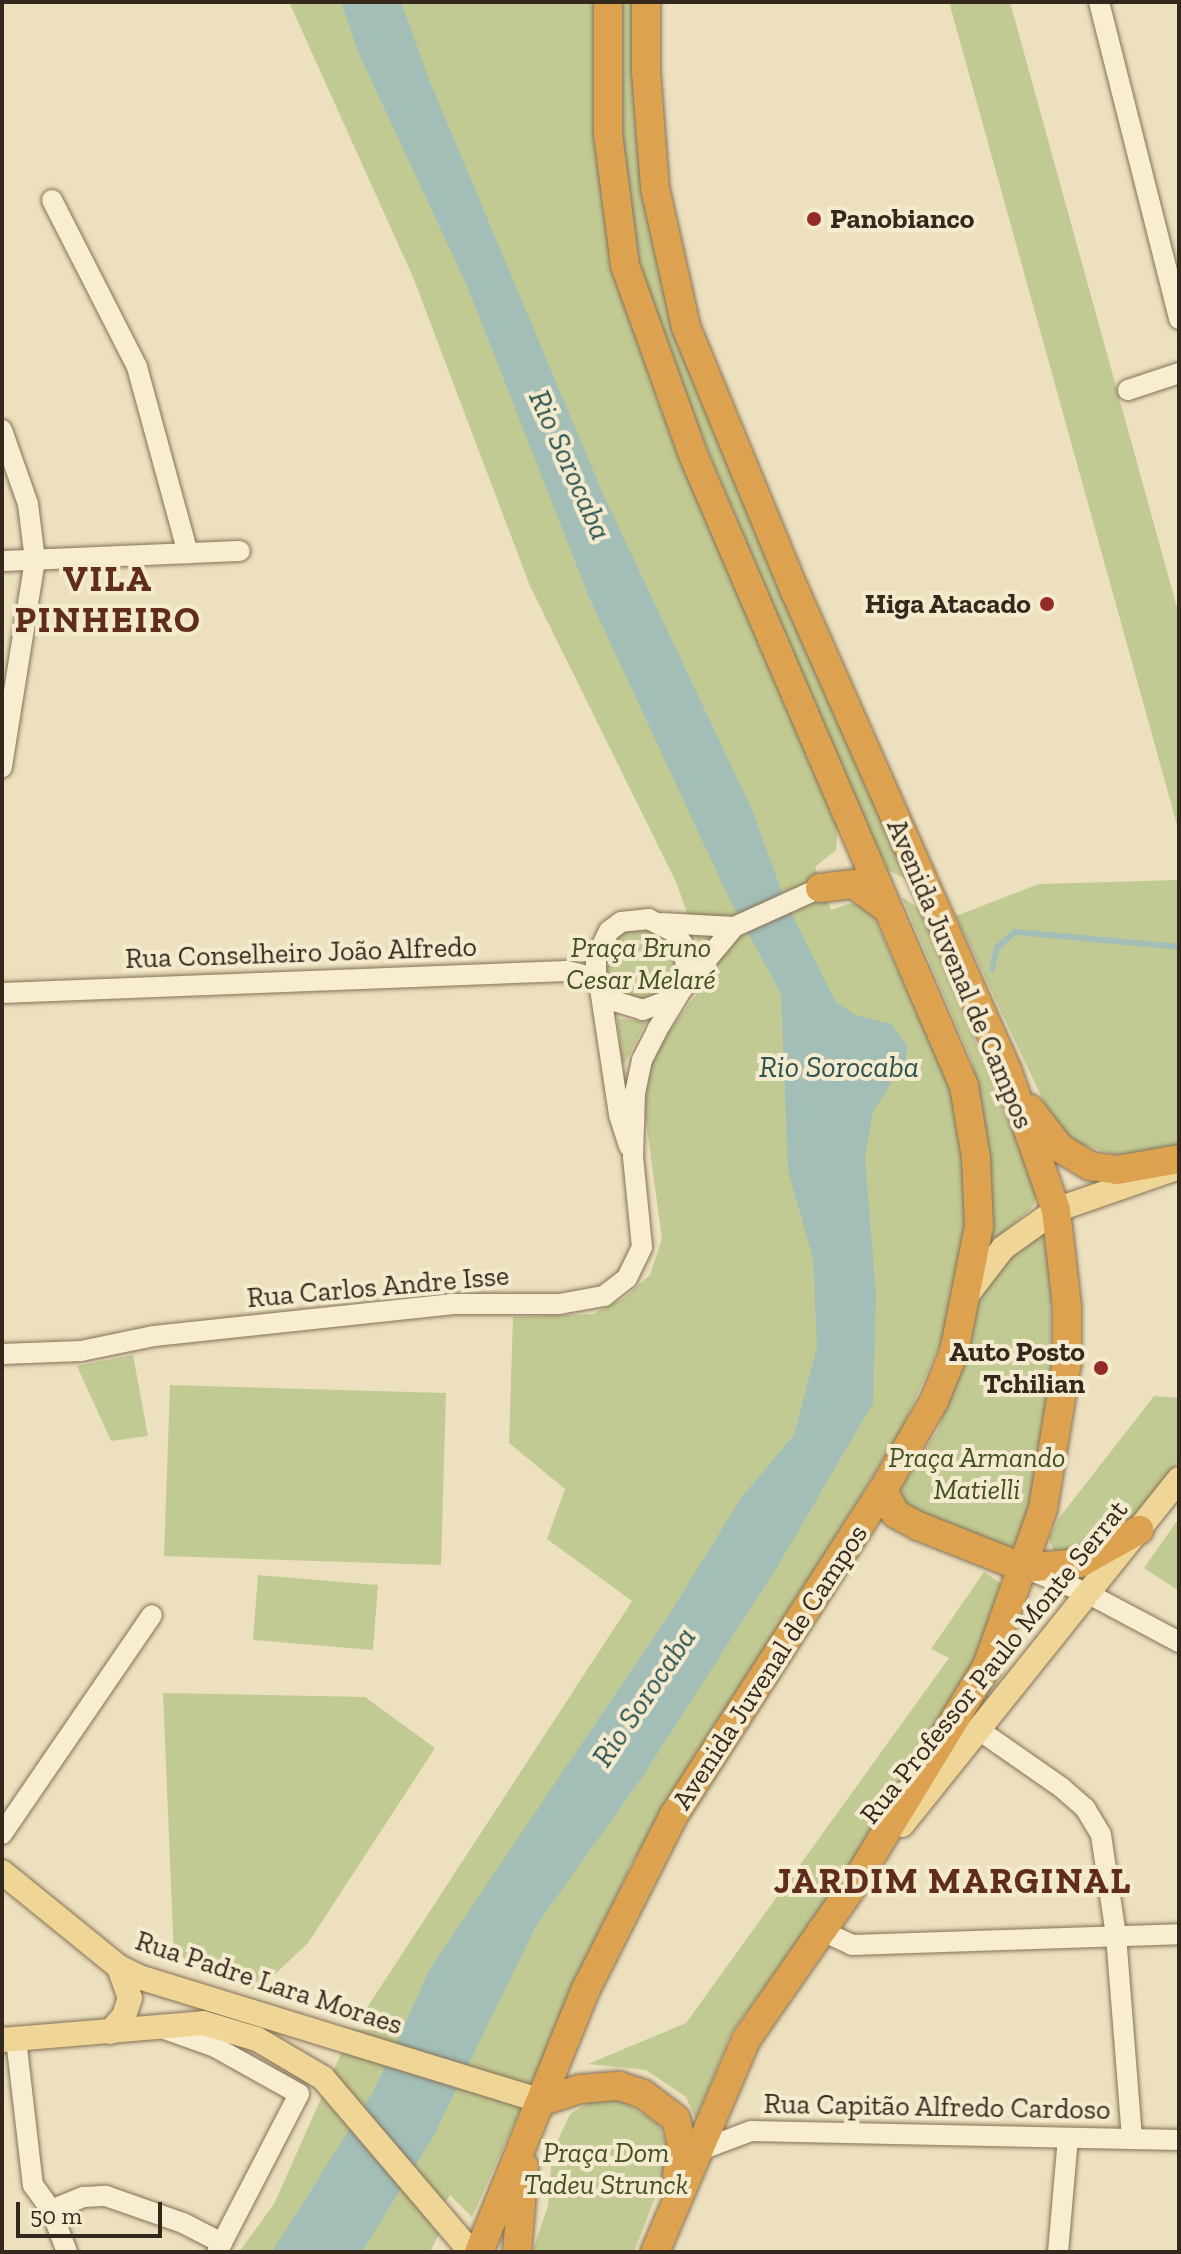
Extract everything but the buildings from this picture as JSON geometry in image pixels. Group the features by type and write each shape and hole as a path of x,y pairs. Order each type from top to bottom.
{"highway":[{"name":"Avenida Juvenal de Campos","path":"479,2252 586,1989 674,1815 883,1490 934,1401 954,1352 980,1214 964,1086 868,867 658,367 625,265 608,134 608,2"},
{"name":"Avenida Juvenal de Campos","path":"646,2 646,71 655,188 686,327 795,591 1007,1070 1056,1210 1067,1278 1067,1362 1043,1509 987,1666 855,1883 818,1929 746,2040 658,2243"},
{"path":"820,888 847,864 853,830"},
{"path":"868,867 907,885 937,913"},
{"path":"820,888 854,884 889,913"},
{"path":"1007,1070 1043,1129 1060,1148 1090,1166 1117,1170 1179,1159"},
{"path":"883,1490 896,1514 918,1526 1024,1568 1090,1560 1139,1530"},
{"path":"543,2101 581,2089 619,2086 643,2094 676,2119 682,2144 658,2243"},
{"path":"517,2252 525,2145"}],"main road":[{"path":"967,1295 1003,1248 1056,1210 1179,1167"},
{"name":"Rua Professor Paulo Monte Serrat","path":"855,1883 1179,1479"},
{"name":"Rua Padre Lara Moraes","path":"2,1872 119,1967 344,2041 543,2101"},
{"path":"110,2032 124,2016 130,1998 119,1967"},
{"path":"9,2039 203,2023 257,2039 323,2078 471,2252"}],"street":[{"path":"1099,2 1179,319"},
{"path":"52,200 137,367 188,553"},
{"path":"1128,390 1179,373"},
{"path":"2,430 28,504 35,560 2,767"},
{"path":"2,561 240,551"},
{"path":"734,927 662,923 636,918 609,931 596,958 599,982 614,1001 643,1010 658,1007 682,989 734,927 868,867"},
{"path":"662,923 674,932 687,959 682,989"},
{"name":"Rua Conselheiro João Alfredo","path":"2,993 567,971 599,982"},
{"name":"Rua Carlos Andre Isse","path":"599,982 619,1115 633,1157"},
{"name":"Rua Carlos Andre Isse","path":"2,1354 81,1351 154,1336 451,1304 588,1302 627,1278 642,1247 633,1157 639,1068 682,989"},
{"path":"1024,1568 1087,1593 1179,1642"},
{"path":"2,1834 152,1615"},
{"path":"979,1730 1085,1808 1101,1835 1116,1935 1132,2139"},
{"path":"818,1929 852,1945 1179,1934"},
{"path":"51,2210 84,2197 106,2196 183,2223 219,2248 299,2094 215,2047 162,2028"},
{"path":"9,2039 33,2185 51,2210 67,2252"},
{"name":"Rua Capitão Alfredo Cardoso","path":"701,2143 751,2131 1179,2140"},
{"path":"1058,2252 1068,2138"}],"green space":[{"path":"289,2 595,2 614,260 659,405 838,825 836,850 815,867 831,910 851,903 870,909 955,1098 971,1214 946,1331 901,1431 631,1864 472,2217 450,2195 430,2225 439,2234 430,2252 239,2252 274,2204 352,2029 381,2031 357,2023 632,1601 547,1539 565,1489 509,1443 513,1317 593,1314 624,1298 650,1275 662,1239 644,1106 651,1064 658,1046 710,976 676,882 530,586 413,277"},
{"path":"619,2 636,2 636,132 654,250 674,325 914,883 888,870 850,788 657,329 634,247 622,165"},
{"path":"949,2 1010,2 1179,615 1179,832"},
{"path":"1179,880 1179,1148 1120,1156 1076,1143 1052,1119 956,916 1039,884"},
{"path":"902,897 917,907 926,923 1039,1194 1031,1209 992,1242 987,1239 989,1155 972,1062"},
{"name":"Praça Bruno Cesar Melaré","path":"641,928 667,938 677,964 667,990 641,1000 615,990 605,964 615,938"},
{"path":"617,1018 646,1022 625,1063 622,1063"},
{"name":"Praça Armando Matielli","path":"1042,1231 1051,1269 1051,1391 1029,1507 1016,1544 1010,1547 950,1528 903,1503 901,1488 938,1430 980,1299 1005,1261"},
{"path":"133,1355 148,1436 111,1441 77,1366"},
{"path":"170,1385 446,1393 441,1565 164,1556"},
{"path":"1154,1396 1179,1398 1179,1461 1135,1519 1075,1552 1055,1554 1049,1539 1059,1518"},
{"path":"1179,1518 1179,1591 1144,1568"},
{"path":"984,1572 1003,1585 987,1643 839,1884 731,2033 696,2119 686,2097 646,2070 588,2064 686,2023 949,1658 931,1649"},
{"path":"258,1575 378,1585 373,1650 253,1640"},
{"path":"163,1693 365,1697 435,1748 308,1943 257,1991 174,1957"},
{"name":"Praça Dom Tadeu Strunck","path":"620,2099 659,2125 668,2148 664,2175 634,2252 532,2252 548,2206 552,2153 570,2114 591,2101"}],"water":[{"name":"Rio Sorocaba","path":"341,2 401,2 430,82 603,494 753,812 784,898 836,1002 855,1015 891,1024 907,1045 906,1059 873,1112 865,1157 876,1295 873,1403 779,1564 643,1776 536,1926 433,2137 362,2252 272,2252 373,2092 431,1967 672,1610 741,1498 794,1435 817,1347 813,1258 788,1170 781,994 728,896 589,597 468,288 358,52"}],"waterway":[{"path":"992,969 997,948 1015,932 1179,947"}],"place":[{"name":"Panobianco","path":"814,219"},
{"name":"Higa Atacado","path":"1047,604"},
{"name":"Auto Posto Tchilian","path":"1101,1368"}],"district":[{"name":"VILA PINHEIRO","path":"108,598"},
{"name":"JARDIM MARGINAL","path":"953,1881"}]}
